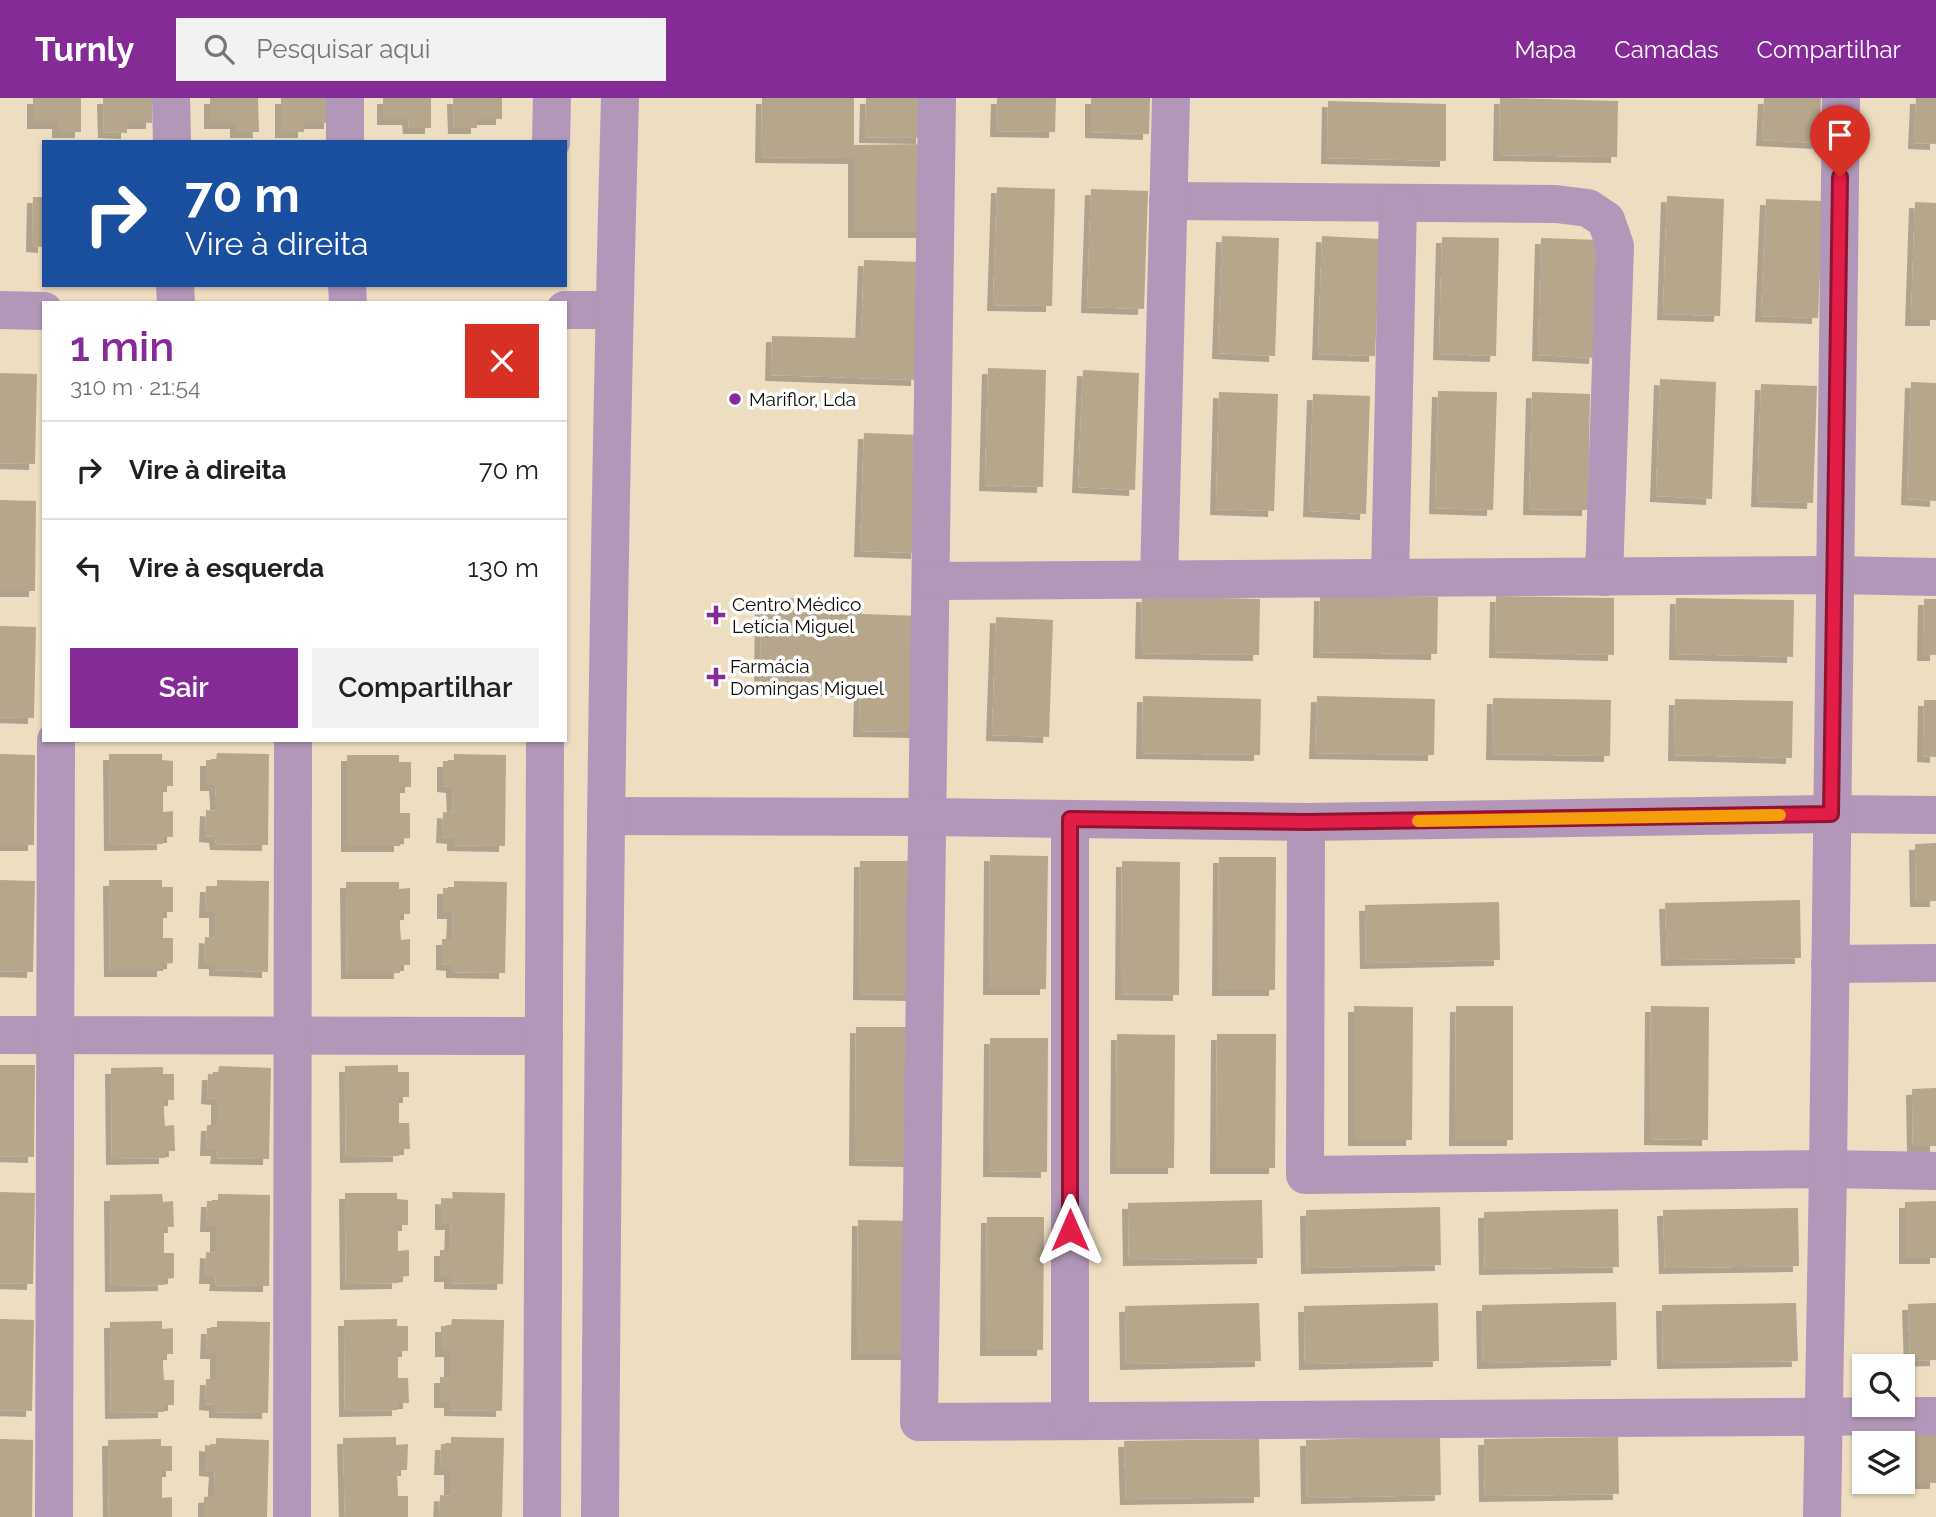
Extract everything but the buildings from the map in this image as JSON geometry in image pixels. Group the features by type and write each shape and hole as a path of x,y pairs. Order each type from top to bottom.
{"street":[{"path":"171,98 172,140"},
{"path":"345,98 345,140"},
{"path":"551,140 552,98"},
{"path":"600,1517 606,816 620,98"},
{"path":"937,98 919,1422 1936,1416"},
{"path":"1159,580 1171,98"},
{"path":"1822,1517 1841,98"},
{"path":"1168,201 1556,204 1588,208 1606,220 1615,246 1604,577"},
{"path":"1390,578 1398,203"},
{"path":"0,310 42,311"},
{"path":"567,310 614,310"},
{"path":"931,582 1834,575 1936,577"},
{"path":"54,1517 56,742"},
{"path":"292,1517 293,742"},
{"path":"542,1517 545,742"},
{"path":"606,816 1306,822 1831,814 1936,815"},
{"path":"1070,819 1070,1421"},
{"path":"1306,822 1305,1175 1828,1169 1936,1171"},
{"path":"1830,964 1936,963"},
{"path":"0,1035 544,1036"}],"slow traffic":[{"path":"1418,821 1780,815"}],"place":[{"name":"Mariflor, Lda","path":"735,399"},
{"name":"Centro Médico Letícia Miguel","path":"716,615"},
{"name":"Farmácia Domingas Miguel","path":"716,677"}],"route":[{"path":"1070,1230 1070,819 1306,822 1831,814 1840,177"}]}
